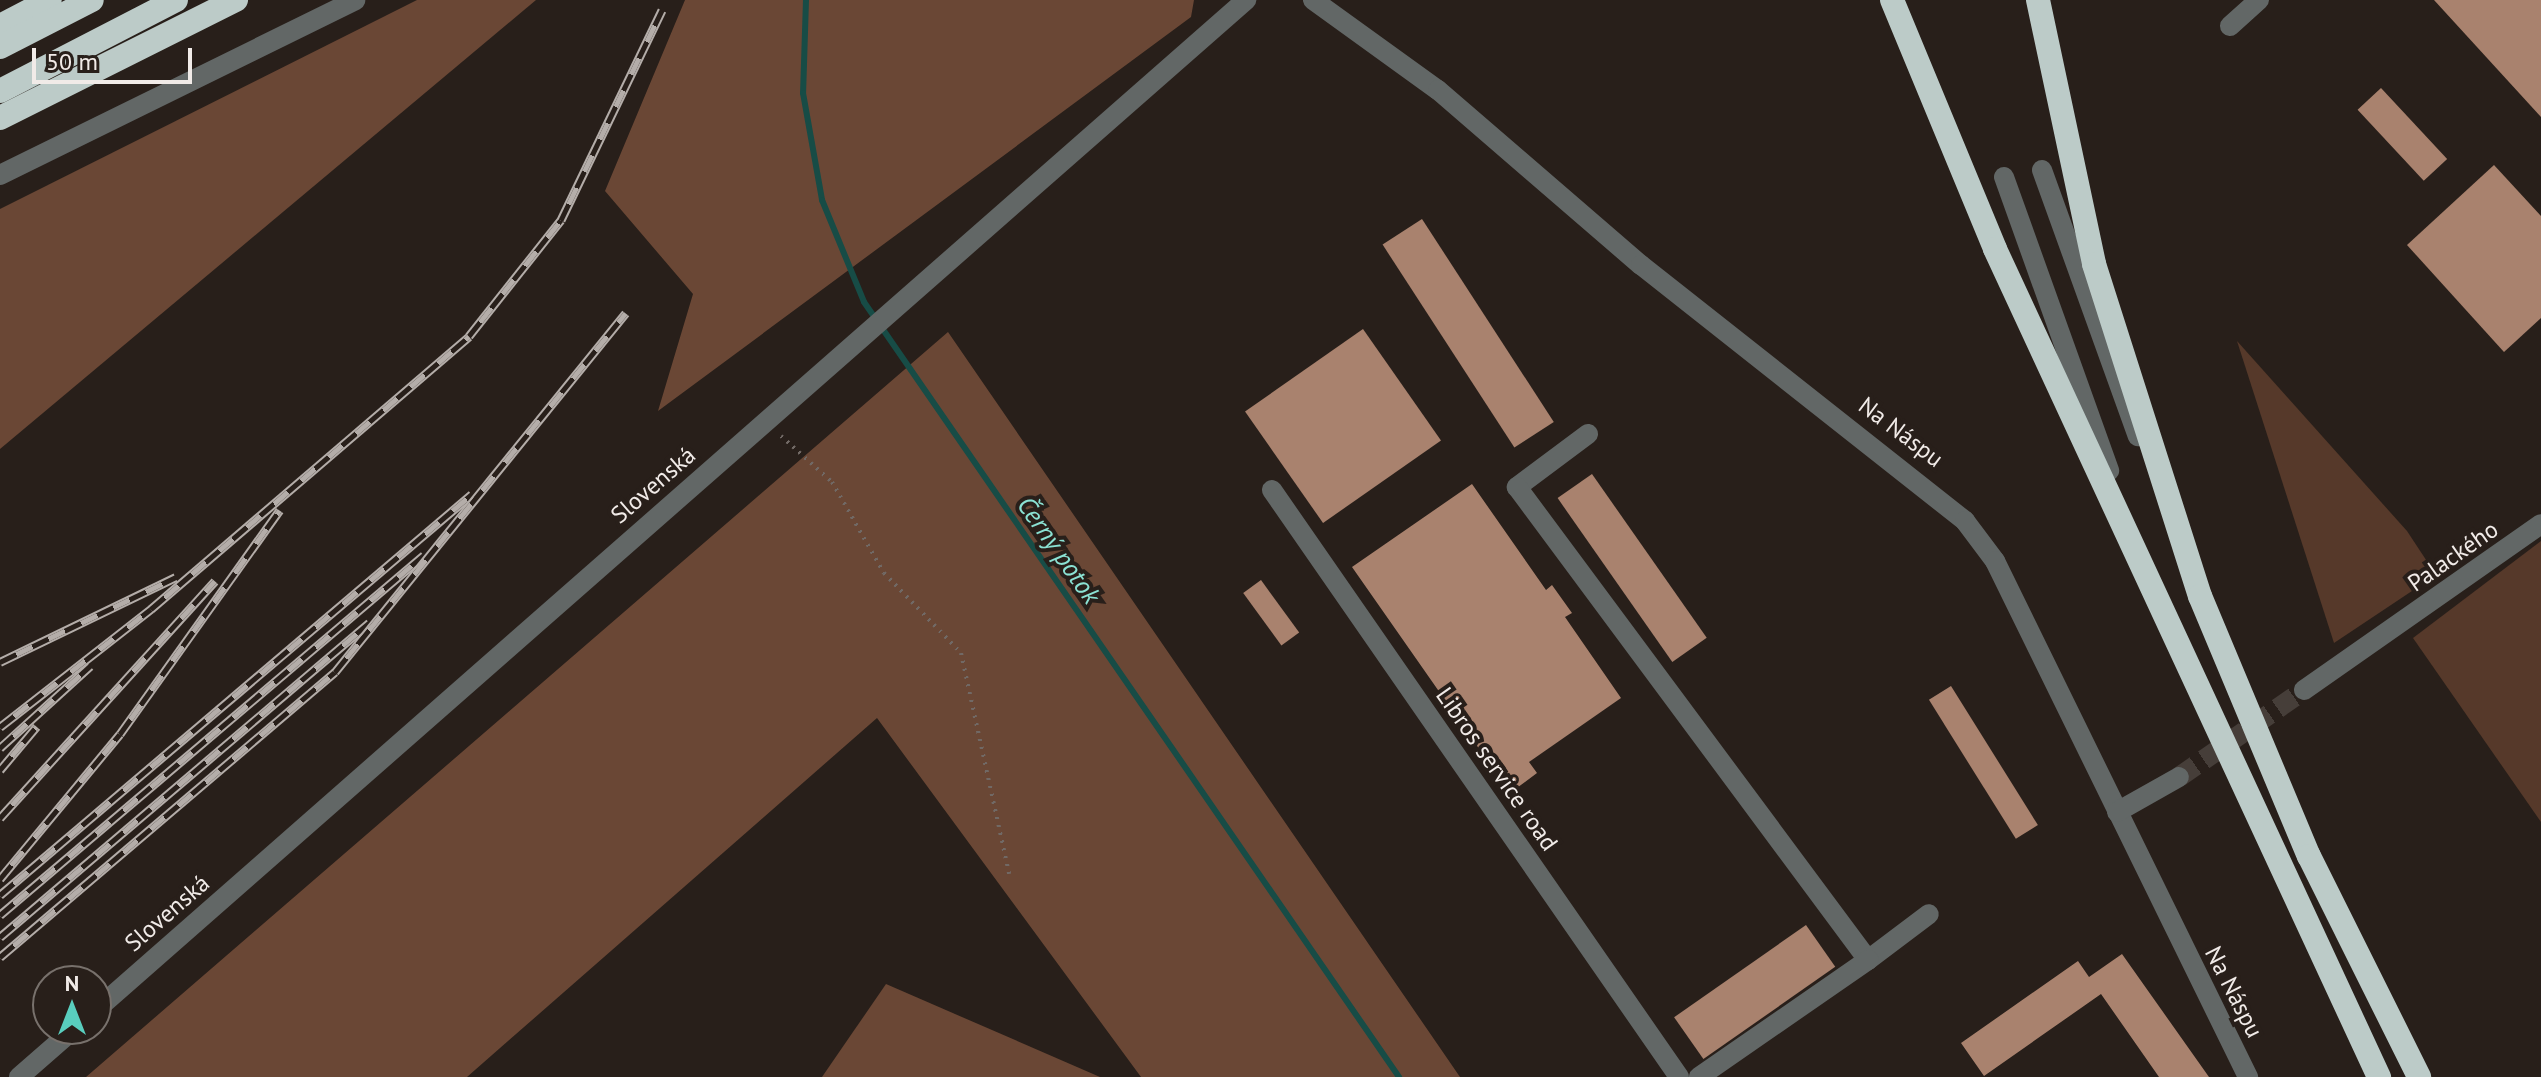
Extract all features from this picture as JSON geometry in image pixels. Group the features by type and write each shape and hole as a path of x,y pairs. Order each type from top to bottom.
{"highway":[{"path":"0,26 50,0"},
{"path":"0,47 92,0"},
{"path":"0,91 176,0"},
{"path":"0,118 236,0"},
{"path":"1892,0 1995,249 2379,1077"},
{"path":"2038,0 2094,264 2200,596 2309,856 2419,1077"}],"street":[{"path":"0,175 355,0"},
{"name":"Slovenská","path":"112,996 1246,0"},
{"name":"Na Náspu","path":"1313,0 1438,90 1641,265 1950,504 1995,561 2248,1077"},
{"path":"2230,26 2259,0"},
{"path":"2042,170 2200,596"},
{"path":"2004,177 2161,607"},
{"path":"1588,434 1517,487 1868,960"},
{"name":"Libros service road","path":"1272,490 1679,1077"},
{"name":"Palackého","path":"2304,690 2541,524"},
{"path":"2117,812 2179,777"},
{"path":"1699,1077 1929,914"},
{"path":"19,1077 56,1045"}],"path":[{"path":"764,421 832,482 884,573 961,653 1009,874"}],"shaded area":[{"path":"417,0 536,0 0,449 0,209"},
{"path":"685,0 1194,0 1191,17 658,411 693,294 605,191"},
{"path":"948,332 1460,1077 1141,1077 877,718 467,1077 86,1077"},
{"path":"2237,341 2407,531 2436,575 2334,643"},
{"path":"2541,541 2541,822 2413,638"},
{"path":"886,984 1100,1077 822,1077"}],"building":[{"path":"2434,0 2541,0 2541,117"},
{"path":"2381,88 2447,159 2424,181 2358,110"},
{"path":"2494,165 2541,216 2541,318 2504,352 2407,245"},
{"path":"1422,219 1554,422 1514,448 1383,245"},
{"path":"1363,329 1441,440 1323,523 1245,412"},
{"path":"1592,474 1707,638 1672,662 1558,498"},
{"path":"1472,484 1546,590 1552,585 1572,613 1565,617 1621,698 1529,762 1537,773 1510,793 1352,567"},
{"path":"1261,580 1299,633 1281,646 1243,593"},
{"path":"1951,686 2038,825 2016,839 1929,700"},
{"path":"1806,925 1835,967 1703,1059 1674,1017"},
{"path":"2122,954 2209,1077 2159,1077 2101,994 1984,1076 1961,1043 2078,961 2089,977"}],"waterway":[{"name":"Černý potok","path":"806,0 803,93 822,200 864,302 1399,1077"}],"tunnel":[{"path":"2179,777 2304,690"}],"railway":[{"path":"0,727 151,609 469,336 561,220 662,10"},
{"path":"0,957 335,672 626,313"},
{"path":"0,895 472,494"},
{"path":"0,879 120,734 280,510"},
{"path":"0,915 424,555"},
{"path":"0,662 176,577"},
{"path":"0,818 215,581"},
{"path":"0,937 369,623"},
{"path":"0,748 90,666"},
{"path":"0,770 37,726"}]}
